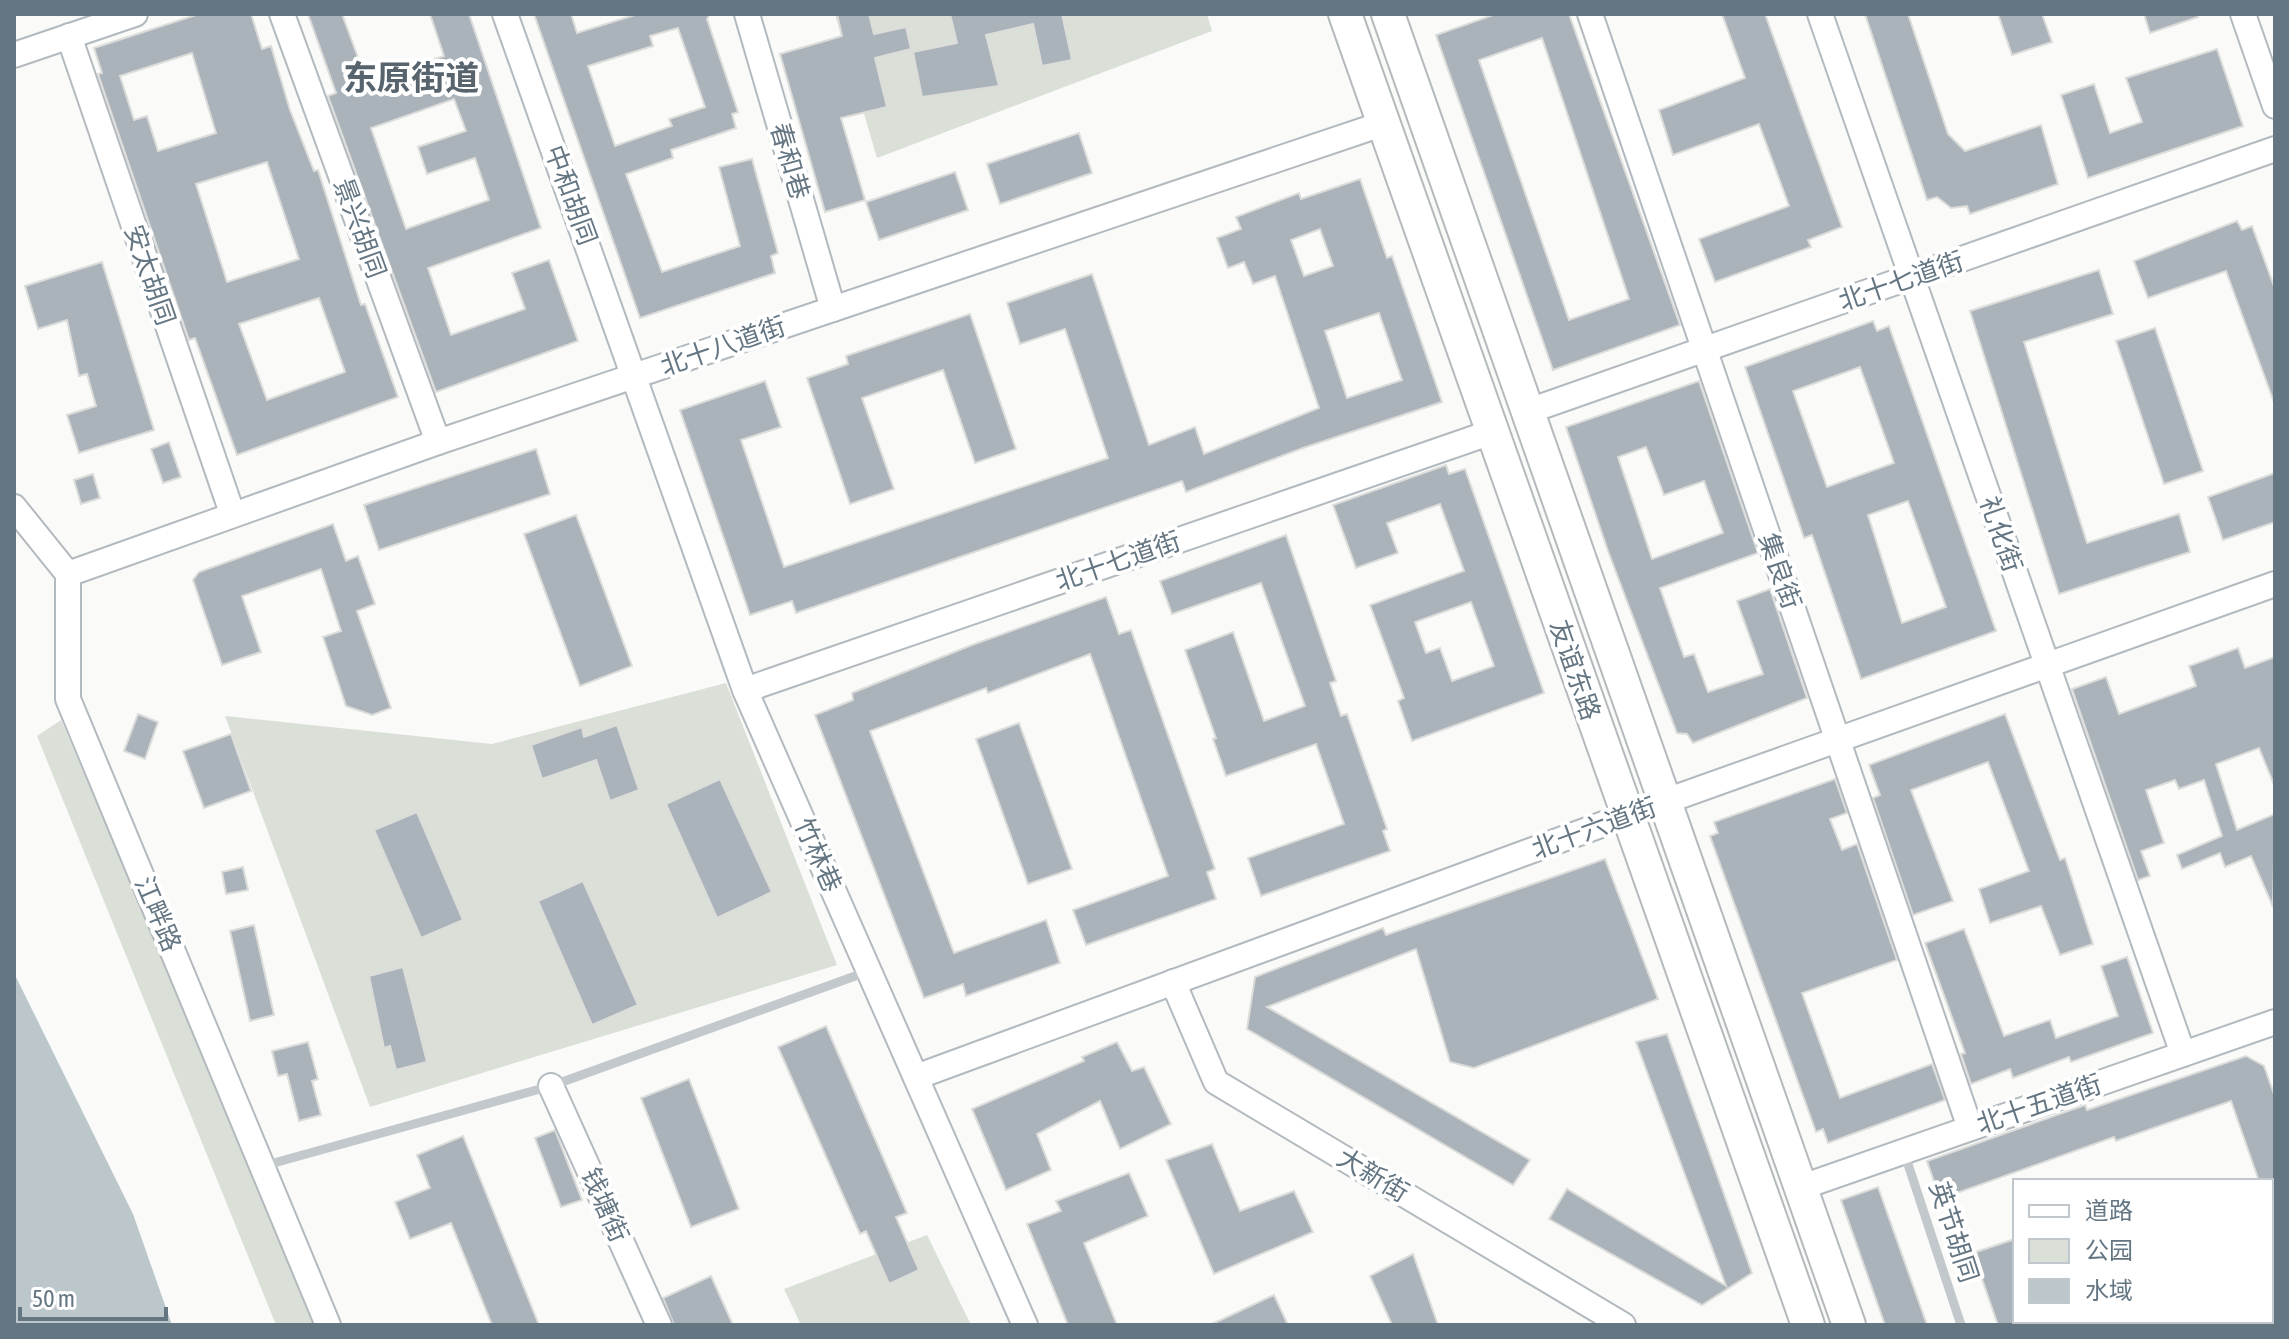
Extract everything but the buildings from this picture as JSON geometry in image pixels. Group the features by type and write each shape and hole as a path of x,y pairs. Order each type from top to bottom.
{"highway":[{"name":"友谊东路","path":"1345,14 1808,1325"},
{"name":"友谊东路","path":"1394,16 1526,412 1849,1325"}],"street":[{"path":"14,55 135,14"},
{"name":"景兴胡同","path":"282,14 438,442"},
{"name":"中和胡同","path":"505,14 636,375"},
{"name":"春和巷","path":"747,14 833,309"},
{"name":"集良街","path":"1590,14 1970,1128"},
{"name":"礼化街","path":"1820,14 2183,1054"},
{"path":"2243,14 2275,106"},
{"name":"安太胡同","path":"69,36 232,513"},
{"name":"北十八道街","path":"68,574 438,442 1382,124"},
{"name":"北十七道街","path":"1526,412 2275,149"},
{"name":"竹林巷","path":"636,375 745,690 1025,1325"},
{"name":"北十七道街","path":"745,690 1492,432"},
{"path":"14,507 68,574"},
{"name":"江畔路","path":"68,574 68,699 328,1325"},
{"name":"北十六道街","path":"916,1077 1666,801 2275,584"},
{"name":"大新街","path":"1173,982 1216,1082 1615,1323"},
{"name":"北十五道街","path":"1802,1187 2275,1022"},
{"name":"钱塘街","path":"551,1086 659,1325"}],"lane":[{"path":"263,1166 551,1086 869,971"},
{"name":"英节胡同","path":"1904,1152 1961,1325"}],"green space":[{"path":"835,14 1207,14 1212,31 877,158"},
{"path":"726,683 837,965 370,1107 225,716 492,744"},
{"path":"61,720 320,1325 276,1325 37,736"},
{"path":"927,1235 971,1325 801,1325 784,1289"}],"water":[{"path":"14,973 133,1214 172,1325 14,1325"}],"district":[{"name":"东原街道","path":"411,78"}]}
